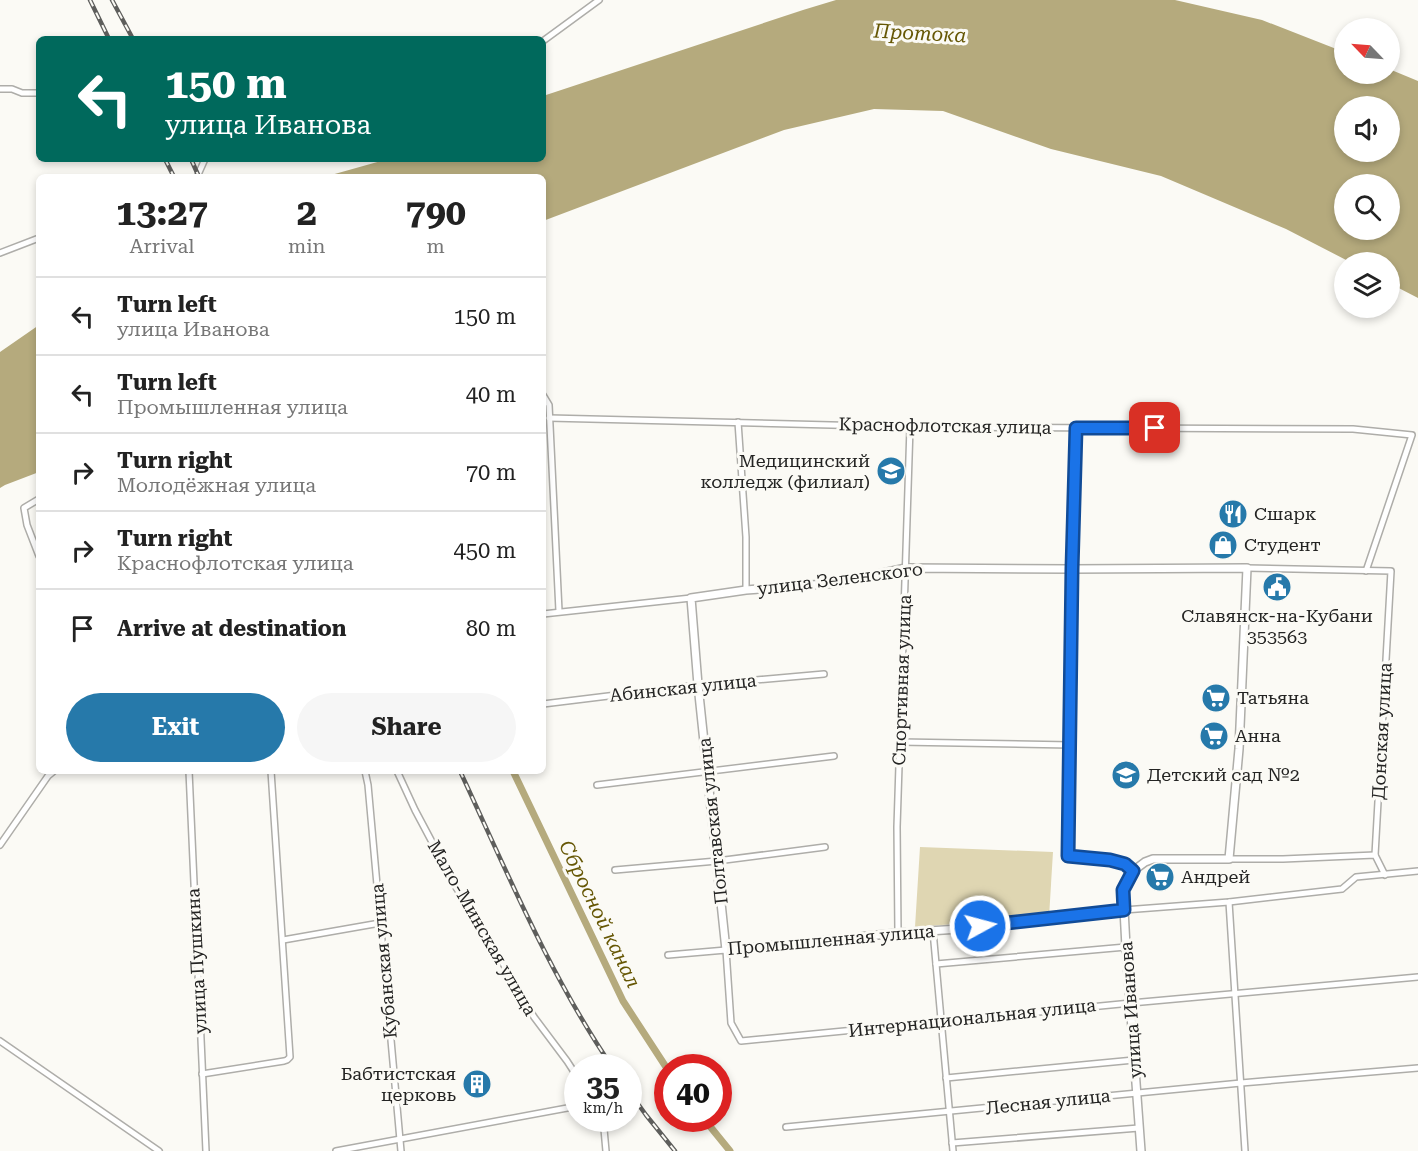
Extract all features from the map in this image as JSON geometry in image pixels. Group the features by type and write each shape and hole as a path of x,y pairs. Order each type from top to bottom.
{"street":[{"path":"546,39 599,0"},
{"path":"0,89 36,93"},
{"path":"0,253 36,239"},
{"path":"546,399 549,405 559,611"},
{"name":"Краснофлотская улица","path":"549,418 910,427 1353,429 1412,435 1366,571"},
{"path":"738,422 746,537 746,590"},
{"name":"Спортивная улица","path":"898,933 897,827 910,427"},
{"path":"1076,428 1068,856 1110,860 1125,864 1133,871 1153,859 1283,860 1375,855 1385,875"},
{"path":"36,501 24,508 27,525 36,548"},
{"name":"улица Зеленского","path":"546,613 746,590 838,583 906,568 1247,568 1391,572"},
{"path":"1229,859 1239,749 1247,568"},
{"name":"Донская улица","path":"1375,855 1391,572"},
{"name":"Полтавская улица","path":"691,598 726,950 731,1023 741,1041"},
{"name":"Абинская улица","path":"546,704 824,674"},
{"path":"900,742 1071,745"},
{"path":"597,785 834,756"},
{"path":"0,845 50,774"},
{"name":"улица Пушкина","path":"189,774 206,1151"},
{"path":"202,1074 284,1061 290,1057 271,774"},
{"name":"Кубанская улица","path":"366,774 401,1151"},
{"name":"Мало-Минская улица","path":"398,774 457,889 534,1017 564,1057"},
{"path":"615,870 717,861 825,847"},
{"name":"улица Иванова","path":"1133,871 1123,890 1141,1151"},
{"name":"Промышленная улица","path":"668,955 933,931 1124,910 1229,902 1342,889 1356,878 1418,871"},
{"path":"1229,902 1245,1151"},
{"path":"283,940 380,923"},
{"path":"933,931 953,1151"},
{"path":"936,964 1126,947"},
{"name":"Интернациональная улица","path":"741,1041 1418,977"},
{"path":"0,1041 159,1151"},
{"path":"946,1078 1134,1060"},
{"name":"Лесная улица","path":"786,1127 1418,1068"},
{"path":"336,1151 564,1109"},
{"path":"952,1143 1139,1128"},
{"path":"604,1132 606,1151"}],"shaded area":[{"path":"920,847 1053,852 1049,917 915,927"}],"water":[{"name":"Протока","path":"836,0 1175,0 1262,20 1334,48 1334,84 1400,84 1400,74 1418,81 1418,298 1400,289 1400,252 1334,254 1286,229 1161,176 1051,149 943,111 874,109 784,130 546,220 546,174 335,174 377,162 546,162 546,95"},
{"path":"36,327 36,473 0,488 0,352"}],"waterway":[{"name":"Сбросной канал","path":"514,774 623,1001 658,1054"},
{"name":"Сбросной канал","path":"715,1132 730,1151"}],"railway":[{"path":"90,0 108,36"},
{"path":"112,0 131,36"},
{"path":"166,162 172,174"},
{"path":"192,162 198,174"},
{"path":"461,774 549,960 604,1054"},
{"path":"642,1109 675,1151"}],"place":[{"name":"Медицинский колледж (филиал)","path":"891,471"},
{"name":"Сшарк","path":"1233,514"},
{"name":"Студент","path":"1223,545"},
{"name":"Славянск-на-Кубани 353563","path":"1277,587"},
{"name":"Татьяна","path":"1216,698"},
{"name":"Анна","path":"1214,736"},
{"name":"Детский сад №2","path":"1126,775"},
{"name":"Андрей","path":"1160,877"},
{"name":"Бабтистская церковь","path":"477,1084"}],"route":[{"path":"980,926 1124,910 1123,890 1133,871 1125,864 1110,860 1068,856 1076,428 1155,428"}]}
